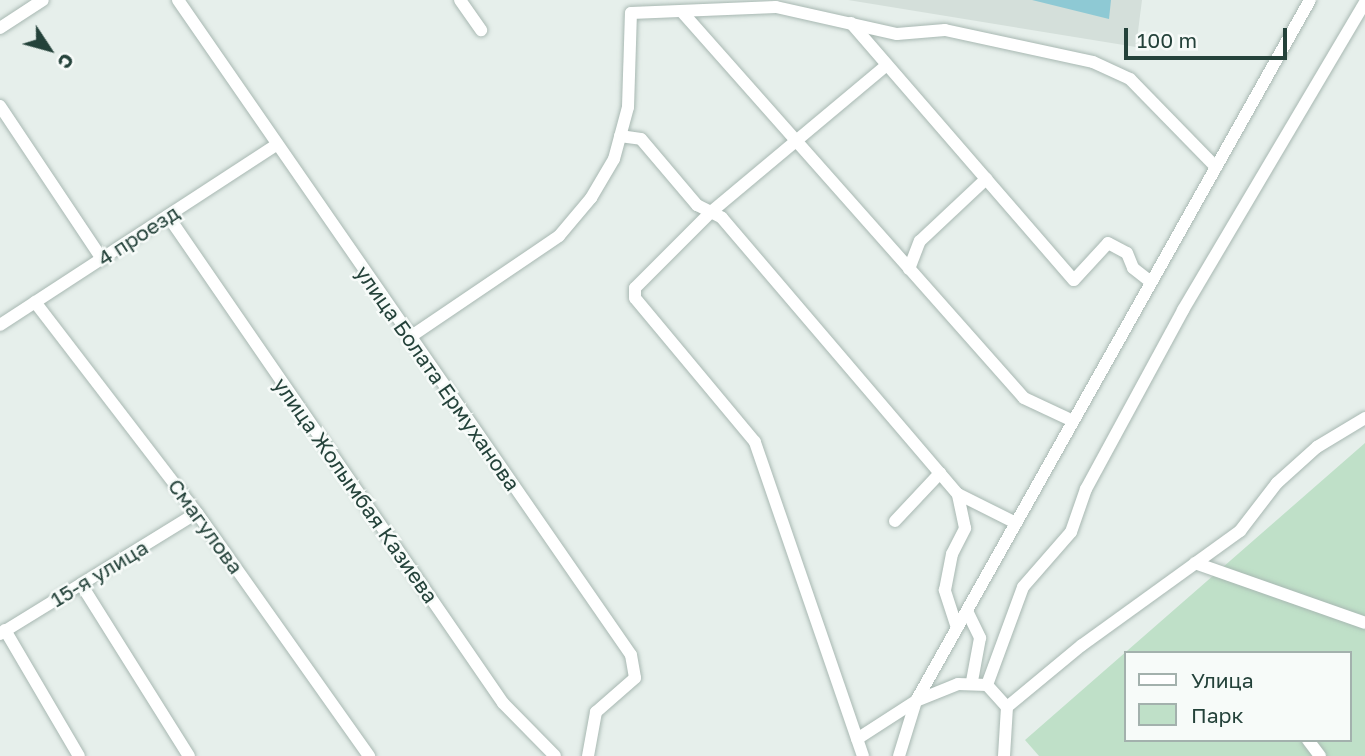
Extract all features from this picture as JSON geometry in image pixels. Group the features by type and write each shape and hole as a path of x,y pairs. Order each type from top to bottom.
{"street":[{"path":"0,28 43,0"},
{"name":"улица Болата Ермуханова","path":"178,0 631,655 635,678 596,712 588,756"},
{"path":"460,0 481,30"},
{"path":"899,756 916,701 1310,0"},
{"path":"987,685 1023,587 1071,532 1086,489 1171,332 1365,2"},
{"path":"410,337 559,236 591,198 614,159 628,107 631,13 683,13 776,7 897,34 944,30 1093,62 1130,79 1216,167"},
{"path":"683,13 1024,398 1073,421"},
{"path":"851,23 1074,280 1108,243 1127,253 1133,268 1151,282"},
{"path":"863,756 755,442 635,298 642,279 711,212 887,65"},
{"path":"0,106 102,259"},
{"path":"620,136 641,139 697,205 722,218 958,494 1016,523"},
{"name":"4 проезд","path":"0,325 276,145"},
{"path":"909,269 920,241 986,179"},
{"name":"улица Жолымбая Казиева","path":"168,216 503,703 555,756"},
{"name":"Смагулова","path":"35,302 197,513 369,756"},
{"path":"1007,707 1082,645 1240,531 1277,483 1317,447 1365,418"},
{"path":"894,521 940,474"},
{"path":"957,628 944,590 952,554 965,528 958,494"},
{"name":"15-я улица","path":"2,632 197,513"},
{"path":"1195,563 1365,623"},
{"path":"81,584 190,756"},
{"path":"967,611 980,638 972,681"},
{"path":"2,632 79,756"},
{"path":"857,739 916,701 972,681 987,685 1007,707 1004,756"}],"shaded area":[{"path":"848,0 1142,0 1136,47"}],"green space":[{"path":"1365,443 1365,756 1039,756 1025,740 1124,654 1124,742 1351,742 1351,651 1127,651"}],"water":[{"path":"1032,0 1111,0 1109,19"}]}
